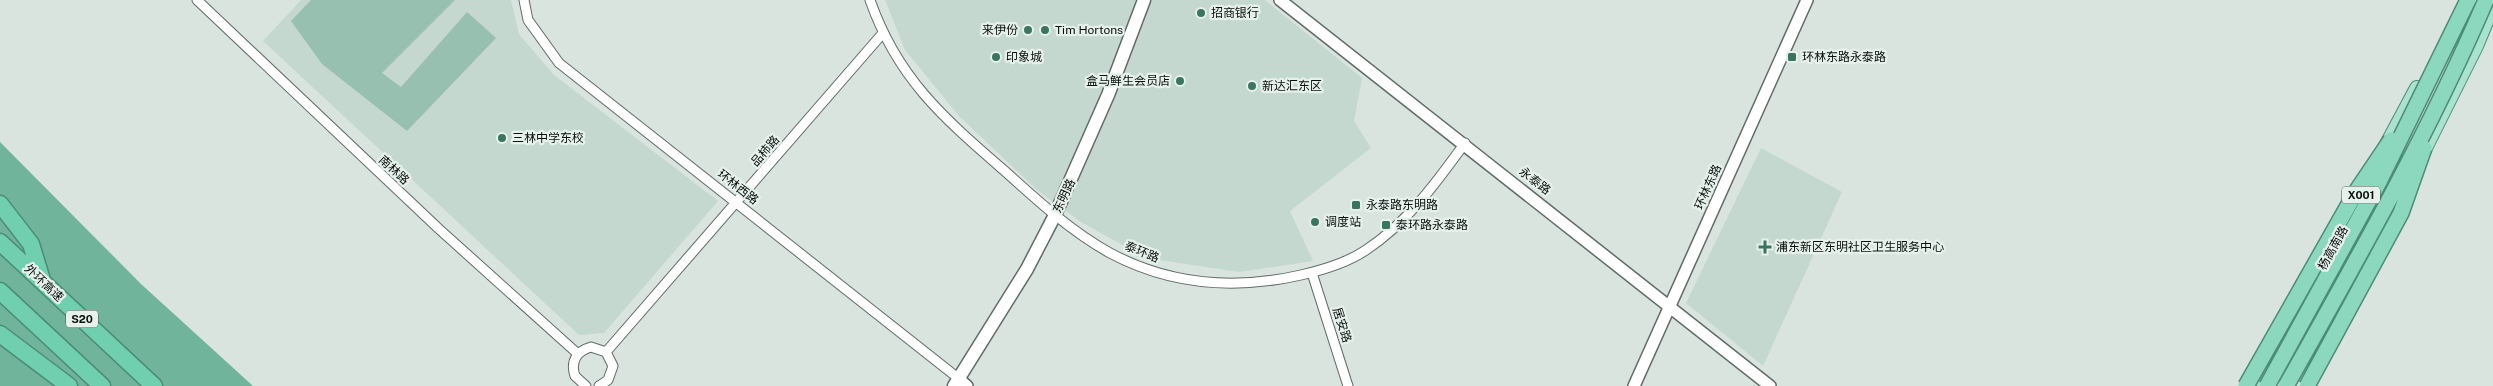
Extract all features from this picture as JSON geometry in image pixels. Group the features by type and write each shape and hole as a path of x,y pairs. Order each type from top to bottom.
{"highway":[{"name":"杨高南路","path":"2267,386 2375,190 2420,92 2468,0"},
{"name":"X001","path":"2286,386 2443,103 2486,0"},
{"path":"2246,386 2356,192 2420,92"},
{"path":"2307,386 2401,213 2443,103"},
{"path":"0,204 31,244 42,282"},
{"name":"外环高速","path":"0,242 154,386"},
{"name":"S20","path":"0,291 102,386"},
{"path":"0,334 69,386"}],"main road":[{"name":"东明路","path":"957,384 1027,269 1055,215 1097,121 1144,0"},
{"name":"杨高南路","path":"2255,386 2420,92 2461,0"},
{"name":"X001","path":"2298,386 2380,238 2443,103 2476,46 2493,5"},
{"path":"2420,92 2443,103"}],"street":[{"name":"南林路","path":"197,0 439,229 578,354"},
{"name":"环林西路","path":"524,0 528,20 559,63 737,202 957,384"},
{"name":"泰环路","path":"870,0 883,33 897,60 916,87 943,117 1055,215 1080,234 1110,253 1140,267 1168,276 1200,282 1232,284 1286,278 1339,264 1364,251 1391,231 1418,204 1465,143"},
{"name":"永泰路","path":"1280,0 1367,70 1465,143 1770,386"},
{"name":"环林东路","path":"1634,386 1807,0"},
{"name":"品柿路","path":"606,352 883,33"},
{"name":"居安路","path":"1312,272 1348,386"},
{"path":"586,386 580,382 573,369 578,354 591,347 606,352 611,358 612,373 608,380 599,386"}],"shaded area":[{"name":"三林中学东校","path":"301,0 511,0 519,34 554,75 718,201 604,333 579,335 263,41"},
{"path":"885,0 1265,0 1362,78 1354,121 1371,148 1290,211 1313,261 1239,272 1146,258 1081,222 1038,191 959,116 905,50"},
{"name":"浦东新区东明社区卫生服务中心","path":"1761,148 1842,192 1763,366 1686,303"}],"green space":[{"path":"311,0 455,0 382,73 401,87 467,12 496,38 407,131 322,64 291,21"},
{"path":"0,142 141,284 253,386 0,386"}],"place":[{"name":"招商银行","path":"1201,13"},
{"name":"来伊份","path":"1028,30"},
{"name":"Tim Hortons","path":"1045,30"},
{"name":"印象城","path":"996,57"},
{"name":"环林东路永泰路","path":"1792,57"},
{"name":"盒马鲜生会员店","path":"1180,81"},
{"name":"新达汇东区","path":"1252,86"},
{"name":"三林中学东校","path":"502,138"},
{"name":"永泰路东明路","path":"1356,205"},
{"name":"调度站","path":"1315,222"},
{"name":"泰环路永泰路","path":"1386,225"},
{"name":"浦东新区东明社区卫生服务中心","path":"1765,247"}]}
